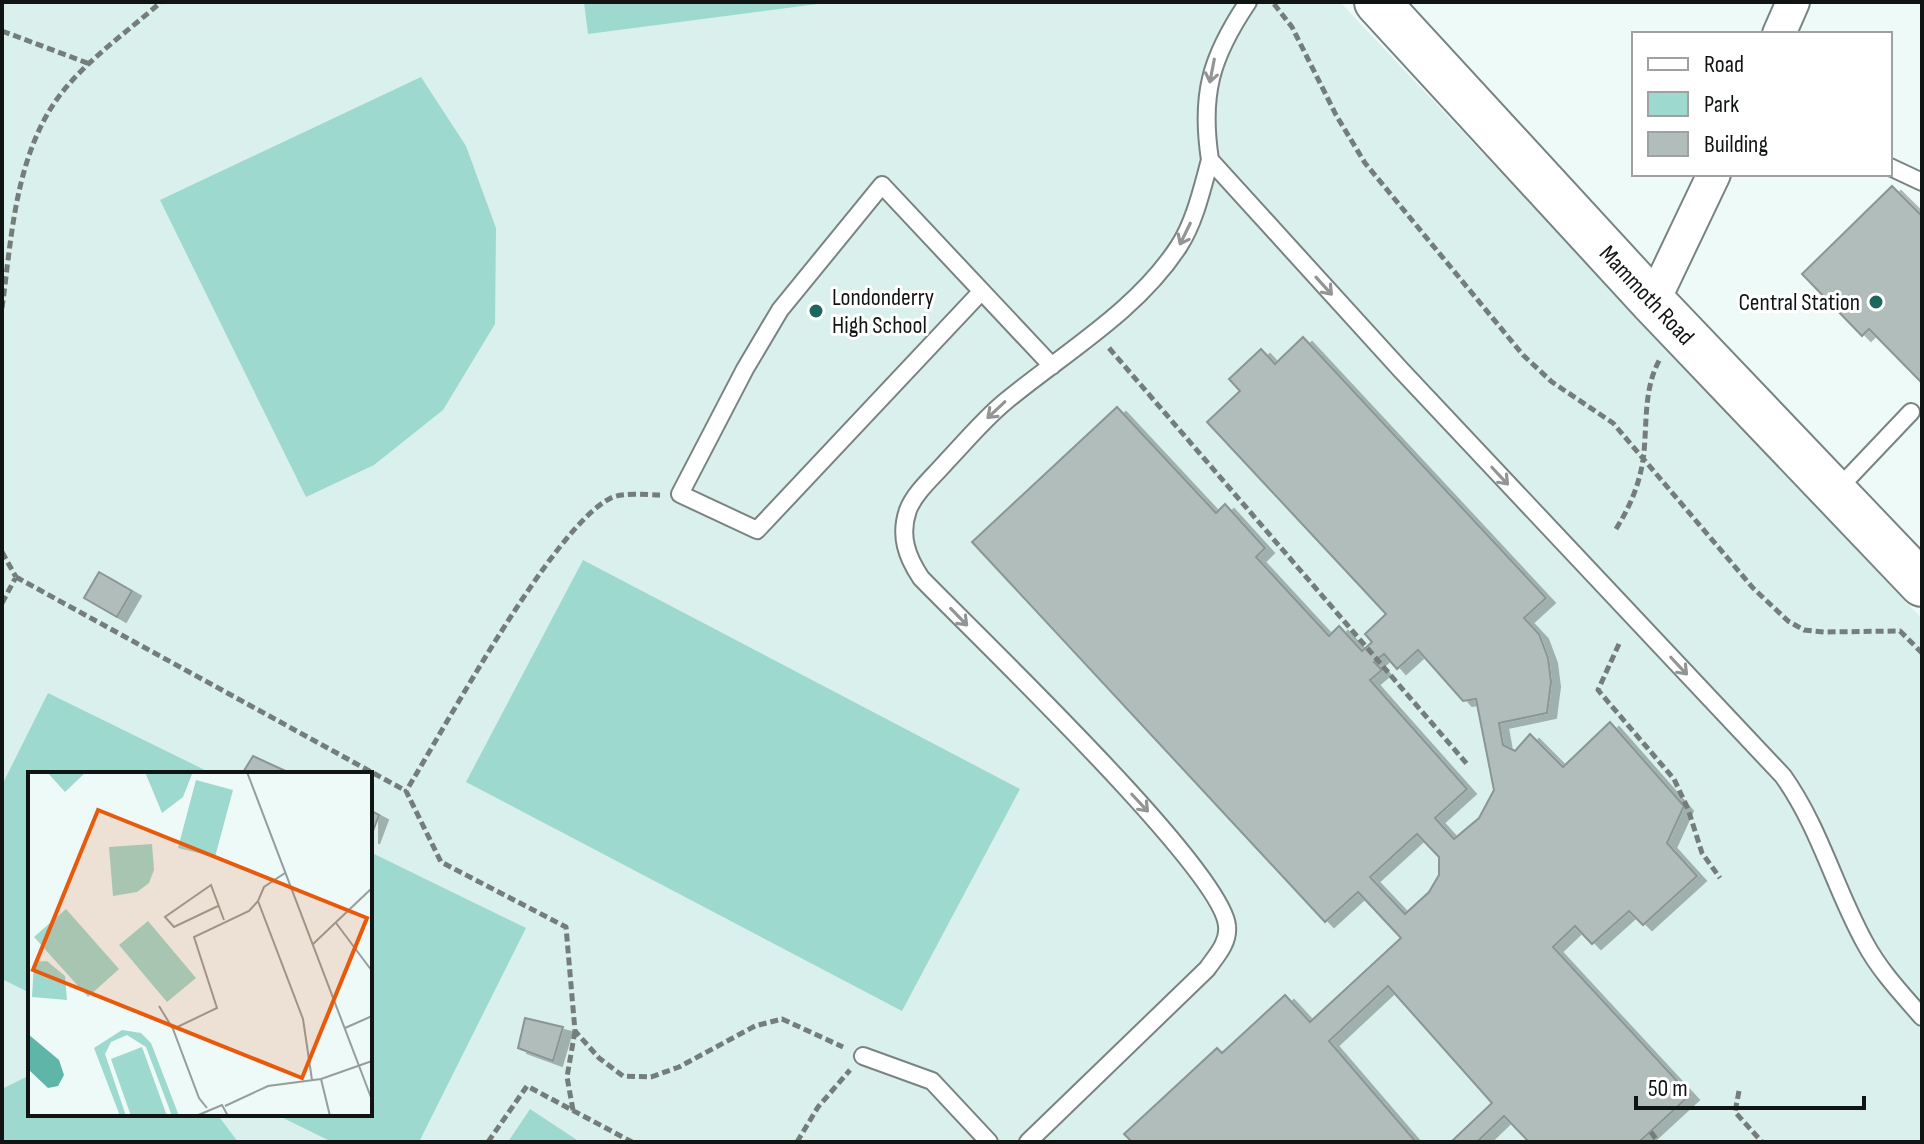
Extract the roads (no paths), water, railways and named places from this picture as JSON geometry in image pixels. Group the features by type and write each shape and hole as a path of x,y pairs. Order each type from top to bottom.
{"main road":[{"name":"Mammoth Road","path":"1377,2 1653,302 1922,584"}],"street":[{"path":"1780,32 1793,2"},
{"path":"1653,302 1713,176"}],"lane":[{"path":"1028,1142 1207,969 1225,944 1227,926 1222,908 1202,878 1145,808 921,578 908,558 904,544 906,519 909,508 922,489 1005,402 1095,332 1146,286 1179,247 1194,216 1210,160 1206,135 1213,60 1248,2"},
{"path":"1210,160 1401,370 1783,776 1810,819 1865,944 1922,1017"},
{"path":"1892,168 1922,182"},
{"path":"980,293 757,530 680,494 745,369 780,310 882,185 980,293 1052,366"},
{"path":"1834,493 1911,412"},
{"path":"863,1056 932,1081 989,1142"}],"place":[{"name":"Central Station","path":"1876,302"},
{"name":"Londonderry High School","path":"816,311"}]}
